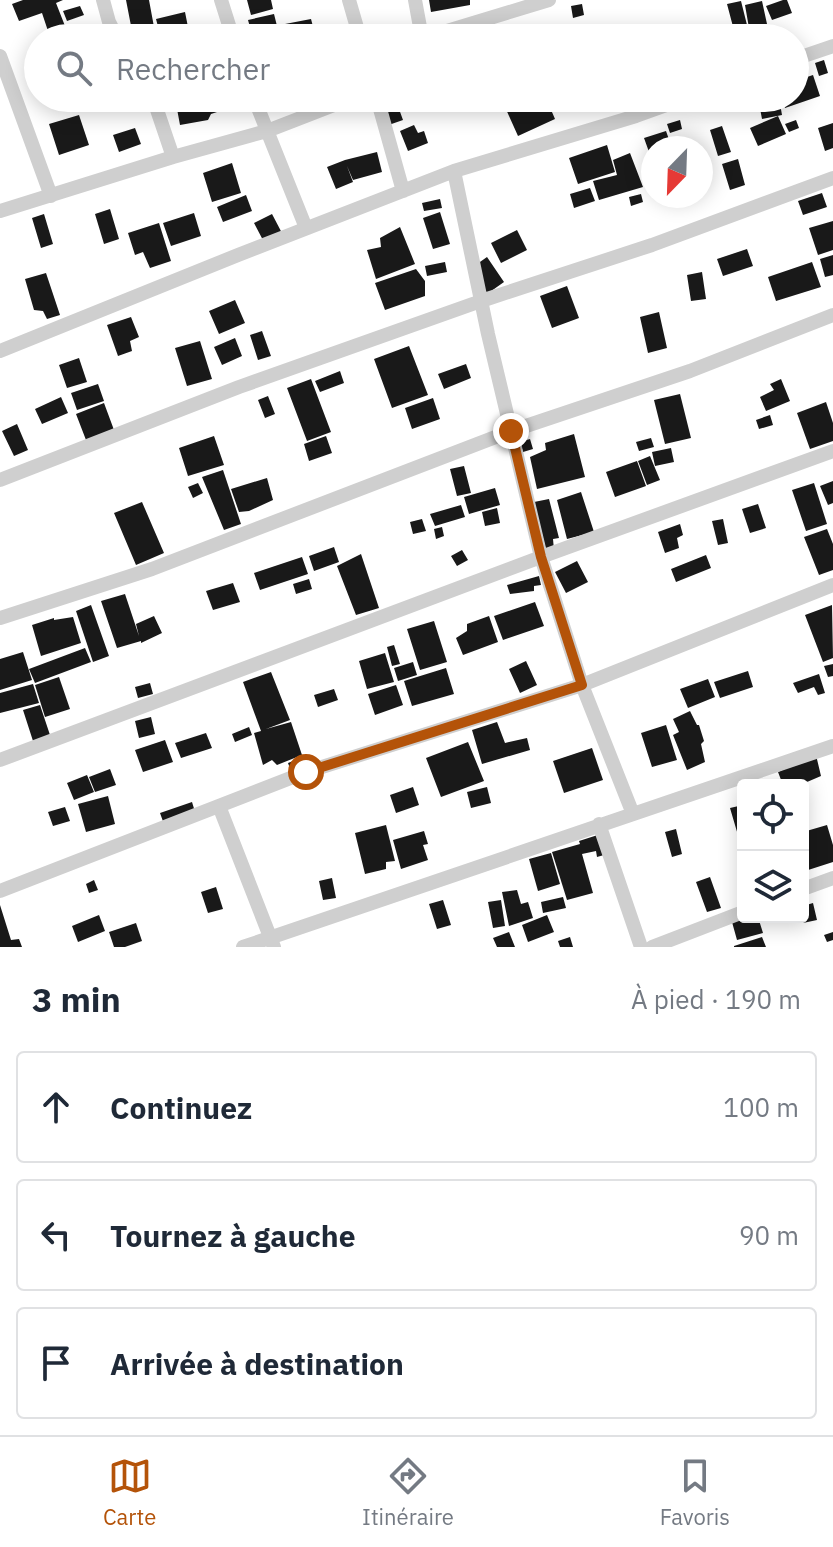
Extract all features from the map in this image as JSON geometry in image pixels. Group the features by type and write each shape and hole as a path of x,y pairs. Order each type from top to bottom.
{"street":[{"path":"103,0 110,24"},
{"path":"221,0 229,24"},
{"path":"349,0 356,24"},
{"path":"415,0 420,24"},
{"path":"469,24 545,1"},
{"path":"809,54 833,46"},
{"path":"0,56 51,196"},
{"path":"158,112 173,157"},
{"path":"260,112 306,228"},
{"path":"0,211 267,131 316,112"},
{"path":"381,112 403,191"},
{"path":"0,351 454,171 647,112"},
{"path":"454,171 541,557 582,685 633,814"},
{"path":"0,480 239,387 481,301 652,245 833,178"},
{"path":"0,618 152,569 511,431 690,371 833,315"},
{"path":"0,760 833,451"},
{"path":"0,891 306,772 582,685 833,585"},
{"path":"243,947 272,942 599,824 833,746"},
{"path":"219,806 272,942"},
{"path":"599,824 641,947"},
{"path":"809,887 833,878"},
{"path":"652,947 737,914"}],"building":[{"path":"23,0 63,0 56,3 64,24 46,24 42,13 19,21 12,4"},
{"path":"126,0 149,0 153,24 131,24"},
{"path":"247,0 271,0 273,9 251,15"},
{"path":"429,0 470,0 470,5 431,12"},
{"path":"787,0 792,13 772,20 766,6"},
{"path":"741,1 747,24 732,24 727,4"},
{"path":"762,1 767,24 748,24 745,5"},
{"path":"582,4 584,15 573,18 571,6"},
{"path":"80,6 84,15 67,21 63,11"},
{"path":"185,12 187,24 157,24 156,19"},
{"path":"274,14 276,24 249,24 248,20"},
{"path":"311,19 312,24 285,24"},
{"path":"824,60 828,73 819,76 815,63"},
{"path":"813,75 820,96 809,100 809,76"},
{"path":"178,112 217,112 211,114 208,120 180,125"},
{"path":"374,112 400,112 403,120 380,128"},
{"path":"507,112 552,112 555,119 518,136"},
{"path":"761,112 781,112 782,115 762,119"},
{"path":"79,115 89,145 59,155 49,124"},
{"path":"778,116 786,134 758,146 750,128"},
{"path":"680,120 682,129 670,133 667,124"},
{"path":"796,120 799,128 789,132 785,124"},
{"path":"833,123 833,148 825,151 818,128"},
{"path":"414,125 418,133 424,131 428,143 408,151 400,131"},
{"path":"722,126 731,152 718,156 710,130"},
{"path":"135,128 141,144 119,152 113,135"},
{"path":"666,131 668,136 650,136"},
{"path":"607,145 615,172 578,184 569,158"},
{"path":"377,152 382,172 353,180 347,166 353,182 336,189 327,167"},
{"path":"630,153 641,188 599,200 593,181 617,175 613,160"},
{"path":"738,159 745,185 730,190 722,164"},
{"path":"232,163 241,193 212,202 203,173"},
{"path":"590,188 595,201 574,208 570,194"},
{"path":"822,193 827,207 803,215 798,201"},
{"path":"641,194 641,203 631,206 629,197"},
{"path":"246,195 252,211 223,222 217,207"},
{"path":"440,199 442,208 424,211 422,203"},
{"path":"110,209 119,239 104,244 95,214"},
{"path":"440,212 450,244 433,249 423,218"},
{"path":"194,213 201,236 171,246 163,223"},
{"path":"44,214 53,244 41,248 32,218"},
{"path":"272,214 283,235 265,244 254,223"},
{"path":"833,221 833,250 818,255 809,228"},
{"path":"159,223 171,261 150,268 143,252 135,255 128,233"},
{"path":"400,227 415,264 376,279 367,250 381,247 380,238"},
{"path":"517,230 527,250 501,263 491,243"},
{"path":"747,249 753,266 723,276 717,259"},
{"path":"833,255 833,275 825,277 820,259"},
{"path":"487,257 504,282 487,294 470,269"},
{"path":"445,262 447,272 427,276 425,266"},
{"path":"812,262 821,287 776,301 768,277"},
{"path":"416,269 425,281 425,296 385,310 375,283"},
{"path":"702,272 706,299 691,301 687,275"},
{"path":"46,273 60,315 47,319 43,311 34,310 25,279"},
{"path":"567,286 579,318 552,328 540,296"},
{"path":"235,300 245,323 219,334 209,311"},
{"path":"659,312 667,348 648,353 640,317"},
{"path":"131,317 139,337 130,341 132,351 118,356 107,325"},
{"path":"262,331 271,356 258,360 250,335"},
{"path":"235,338 242,356 222,365 214,347"},
{"path":"200,341 212,379 187,386 175,348"},
{"path":"409,346 428,395 392,408 374,359"},
{"path":"79,358 87,382 67,388 59,365"},
{"path":"466,364 471,378 444,389 438,374"},
{"path":"340,371 344,383 320,392 315,381"},
{"path":"311,379 331,432 307,441 287,388"},
{"path":"781,379 790,401 766,411 760,397 774,390 770,384"},
{"path":"98,384 104,401 77,410 71,393"},
{"path":"680,394 691,438 665,444 654,400"},
{"path":"268,396 275,414 265,418 258,400"},
{"path":"61,397 68,413 42,424 35,409"},
{"path":"433,398 440,419 412,429 405,408"},
{"path":"826,402 833,423 833,441 810,449 797,413"},
{"path":"104,403 114,430 86,440 76,414"},
{"path":"770,415 773,425 759,429 756,420"},
{"path":"17,424 28,450 14,456 2,431"},
{"path":"574,434 585,477 537,489 530,457 546,450 545,443"},
{"path":"214,436 224,465 188,476 179,448"},
{"path":"326,436 332,453 309,461 304,444"},
{"path":"651,438 654,447 639,451 636,442"},
{"path":"530,439 533,449 523,452 520,442"},
{"path":"671,448 674,462 655,466 652,452"},
{"path":"650,456 660,480 647,485 638,461"},
{"path":"637,461 646,486 615,497 606,472"},
{"path":"464,466 471,493 457,496 450,469"},
{"path":"223,470 241,524 224,530 202,477"},
{"path":"267,478 273,500 239,512 231,489"},
{"path":"833,481 833,503 828,505 820,486"},
{"path":"198,483 203,493 193,498 188,487"},
{"path":"814,483 827,524 806,531 792,490"},
{"path":"495,488 500,505 469,514 464,497"},
{"path":"581,492 594,532 567,539 557,500"},
{"path":"549,499 559,538 553,539 554,550 547,554 534,502"},
{"path":"142,502 164,553 136,565 114,513"},
{"path":"758,504 766,528 750,533 742,509"},
{"path":"461,505 465,517 435,526 430,514"},
{"path":"497,508 500,523 485,526 482,512"},
{"path":"422,519 426,531 413,534 410,522"},
{"path":"723,519 728,543 718,545 712,521"},
{"path":"680,524 683,535 677,538 679,548 665,553 658,532"},
{"path":"442,527 444,536 436,539 434,529"},
{"path":"827,529 833,544 833,570 819,575 804,537"},
{"path":"334,547 339,562 314,571 309,556"},
{"path":"462,550 468,560 457,566 451,556"},
{"path":"361,554 379,608 356,615 337,566"},
{"path":"706,555 711,568 676,582 671,569"},
{"path":"302,557 308,574 260,590 254,573"},
{"path":"577,561 588,582 566,593 555,572"},
{"path":"539,576 541,585 534,586 534,591 510,594 507,585"},
{"path":"309,579 312,589 296,594 293,584"},
{"path":"233,583 240,602 213,610 206,591"},
{"path":"125,594 139,636 136,624 154,616 162,633 141,643 117,648 101,601"},
{"path":"535,602 544,626 503,640 494,616"},
{"path":"91,605 109,656 93,662 76,611"},
{"path":"832,605 833,658 823,662 805,615"},
{"path":"489,616 498,642 463,655 456,638 467,631 467,624"},
{"path":"73,617 81,643 41,656 32,625 54,618"},
{"path":"434,621 447,662 420,670 407,629"},
{"path":"394,645 400,664 392,666 387,647"},
{"path":"85,648 91,662 35,683 29,669"},
{"path":"23,652 32,680 0,690 0,659"},
{"path":"385,653 394,682 367,689 359,661"},
{"path":"526,661 537,685 520,693 509,669"},
{"path":"413,662 417,675 398,681 394,668"},
{"path":"833,664 833,676 828,677 824,666"},
{"path":"446,668 454,694 412,706 404,681"},
{"path":"748,671 753,687 720,698 714,682"},
{"path":"271,672 290,720 266,729 291,722 302,755 277,765 272,760 263,765 254,733 261,731 243,682"},
{"path":"819,674 825,693 818,695 814,687 798,693 793,683"},
{"path":"59,677 70,709 45,717 35,685"},
{"path":"708,679 715,697 688,708 680,689"},
{"path":"150,683 153,694 138,698 135,687"},
{"path":"33,684 39,703 0,713 0,693"},
{"path":"396,685 403,705 375,715 368,694"},
{"path":"334,689 338,700 318,707 314,695"},
{"path":"40,705 50,735 33,741 23,710"},
{"path":"690,711 704,741 701,744 705,762 687,770 673,735 679,732 673,719"},
{"path":"151,717 155,734 139,738 135,721"},
{"path":"497,722 505,743 527,738 530,750 482,764 472,730"},
{"path":"666,725 677,760 652,767 641,733"},
{"path":"249,727 252,735 235,742 232,734"},
{"path":"206,733 212,748 181,758 175,743"},
{"path":"165,740 173,762 143,772 135,750"},
{"path":"468,742 484,781 441,797 426,758"},
{"path":"592,748 603,780 564,793 553,761"},
{"path":"816,755 821,776 809,781 781,779 778,772"},
{"path":"301,758 305,769 292,774 288,763"},
{"path":"110,769 116,785 95,792 89,777"},
{"path":"87,775 94,792 74,800 67,783"},
{"path":"413,787 419,805 396,813 390,795"},
{"path":"487,787 491,803 471,808 467,792"},
{"path":"108,796 115,824 86,832 78,804"},
{"path":"192,802 196,815 165,827 160,813"},
{"path":"737,806 737,832 730,808"},
{"path":"65,807 70,821 53,826 48,812"},
{"path":"386,825 395,861 386,862 386,869 365,874 355,833"},
{"path":"827,825 833,845 833,862 809,870 809,830"},
{"path":"676,829 682,854 672,857 665,832"},
{"path":"424,831 428,844 423,845 428,860 401,869 393,840"},
{"path":"604,833 611,853 597,857 596,851 582,854 593,893 567,900 552,852"},
{"path":"551,853 560,884 538,891 529,859"},
{"path":"710,877 721,908 707,912 696,882"},
{"path":"332,878 336,898 323,900 319,881"},
{"path":"94,880 98,890 89,893 86,884"},
{"path":"216,887 223,909 208,913 201,892"},
{"path":"517,890 521,904 528,902 533,918 509,926 502,892"},
{"path":"563,897 566,908 543,913 541,902"},
{"path":"443,900 451,925 437,929 429,904"},
{"path":"501,900 505,926 493,928 488,902"},
{"path":"813,903 817,920 809,922 809,904"},
{"path":"0,905 11,940 19,939 22,947 0,947"},
{"path":"99,915 105,931 78,942 72,926"},
{"path":"547,915 554,932 528,942 522,925"},
{"path":"732,922 760,923 763,933 737,940"},
{"path":"136,923 142,941 114,947 109,932"},
{"path":"509,932 515,947 497,947 493,938"},
{"path":"833,932 833,940 827,942 824,935"},
{"path":"570,937 573,947 560,947 558,941"},
{"path":"762,937 766,947 734,947 734,946"}],"route":[{"path":"306,772 582,685 541,557 511,431"}]}
